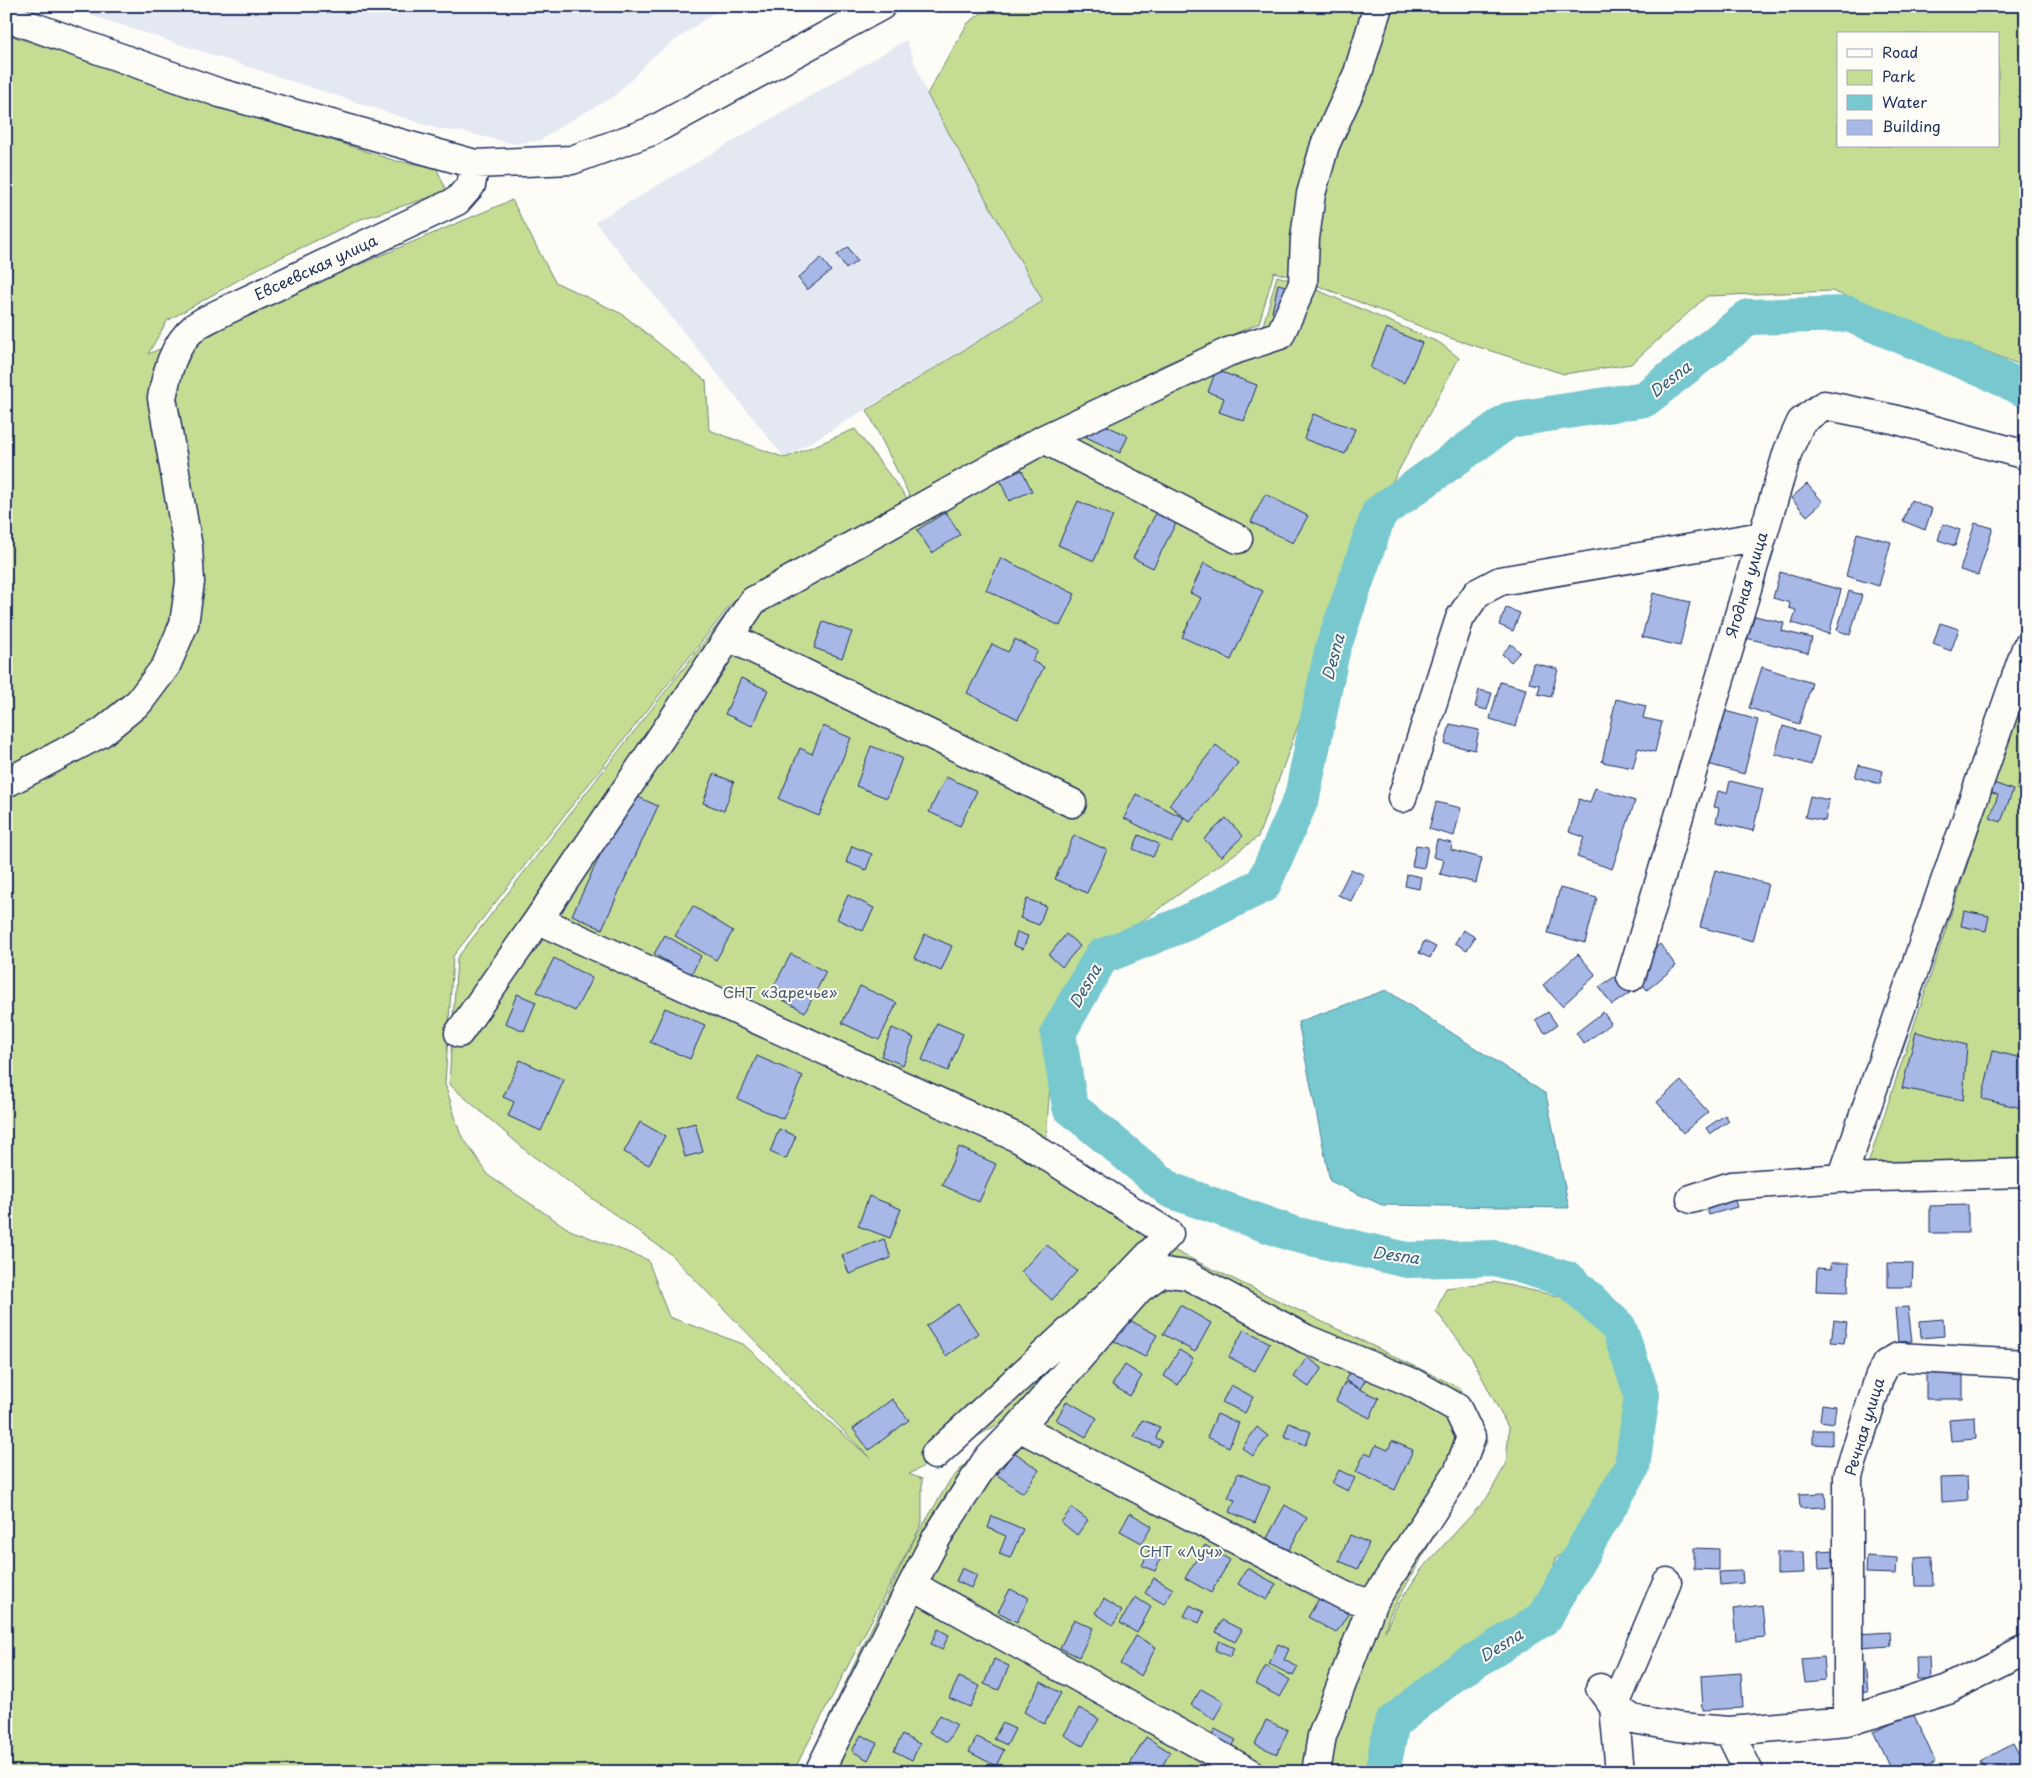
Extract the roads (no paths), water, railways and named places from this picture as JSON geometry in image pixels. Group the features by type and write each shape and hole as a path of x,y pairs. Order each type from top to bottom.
{"street":[{"path":"6,16 220,93 446,158 475,164 572,160 652,131 881,6"},
{"path":"459,1033 538,920 753,602 1044,439 1228,352 1280,335 1303,284 1306,229 1315,178 1325,145 1358,73 1378,6"},
{"name":"Евсеевская улица","path":"6,783 101,733 139,702 166,666 184,624 190,582 188,547 162,398 166,376 176,348 195,327 216,315 457,202 471,185 475,164"},
{"name":"Ягодная улица","path":"1631,977 1788,450 1801,422 1824,405 1893,419 2026,455"},
{"path":"1044,439 1238,539"},
{"path":"1402,798 1460,618 1476,593 1500,581 1762,536"},
{"path":"729,637 1072,803"},
{"path":"1842,1178 2026,648"},
{"path":"538,920 1020,1139 1169,1234 1130,1275 935,1455"},
{"path":"1691,1199 1731,1186 1842,1178 2026,1173"},
{"path":"824,1770 912,1585 937,1537 986,1461 1019,1427 1140,1290 1162,1272 1187,1275 1306,1339 1413,1383 1457,1408 1472,1437 1458,1472 1372,1604 1322,1736 1316,1772"},
{"name":"Речная улица","path":"1848,1722 1848,1476 1879,1378 1886,1364 1898,1357 2026,1364"},
{"path":"1019,1427 1345,1596 1372,1604"},
{"path":"1620,1772 1607,1698 1667,1582"},
{"path":"912,1585 1249,1772"},
{"path":"1607,1698 1633,1719 1679,1727 1729,1731 1848,1722 1947,1689 2026,1650"},
{"path":"1729,1731 1749,1772"}],"water":[{"path":"1386,990 1546,1094 1569,1208 1382,1205 1330,1181 1298,1022"}],"waterway":[{"name":"Desna","path":"1382,1772 1392,1723 1454,1674 1544,1618 1632,1467 1642,1395 1619,1328 1569,1280 1496,1258 1407,1260 1293,1234 1170,1190 1070,1107 1058,1033 1101,957 1186,923 1263,885 1302,797 1332,651 1379,513 1509,420 1645,399 1749,317 1849,314 1989,372 2026,390"}],"park label":[{"name":"СНТ «Заречье»","path":"780,993"},
{"name":"СНТ «Луч»","path":"1181,1552"}]}
